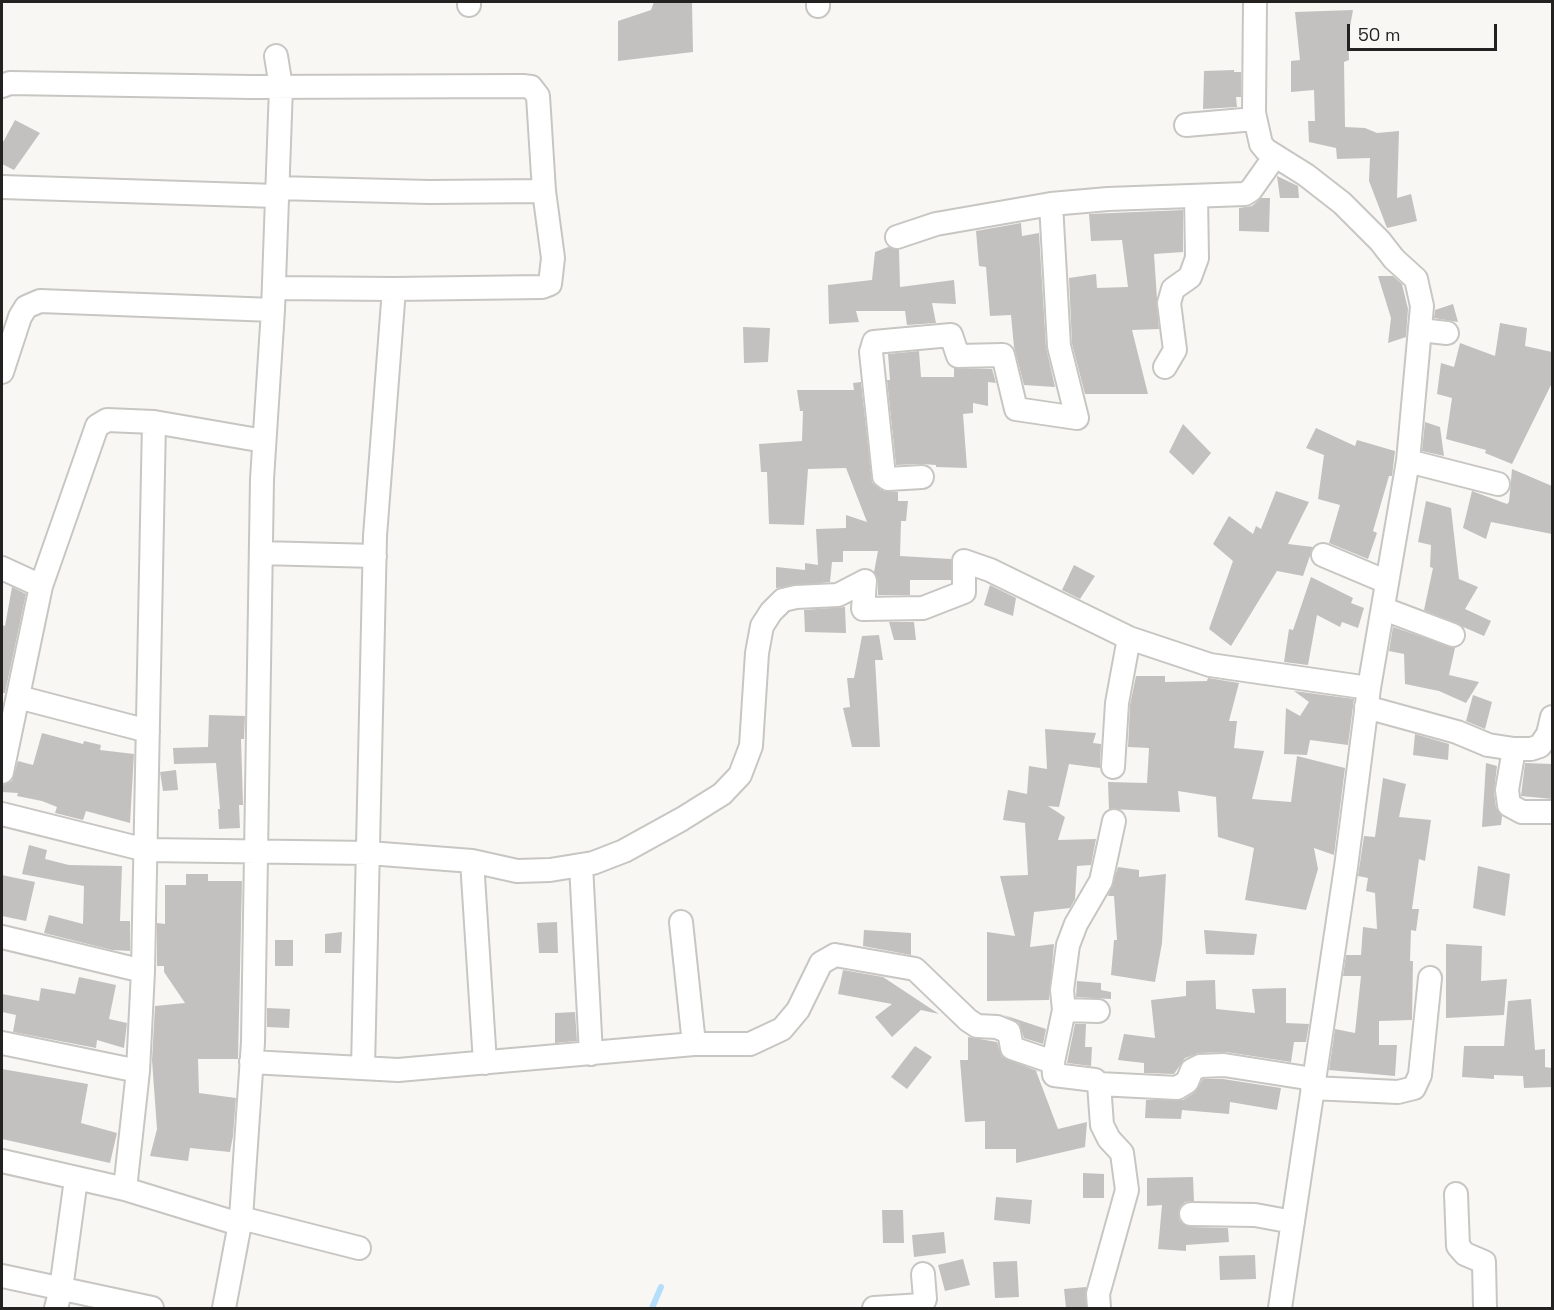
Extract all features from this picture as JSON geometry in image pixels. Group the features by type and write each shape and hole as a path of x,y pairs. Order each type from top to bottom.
{"street":[{"path":"1255,2 1255,119 1261,144 1342,203 1394,259 1412,274 1420,292 1420,330 1408,461 1368,698 1346,867 1280,1308"},
{"path":"224,1308 240,1221 251,1062 264,441 273,299 281,87 276,56"},
{"path":"2,86 10,83 281,87 531,87 538,96 544,191 553,258 550,284 542,287 394,289 273,299 40,301 26,307 20,316 2,372"},
{"path":"1186,125 1255,119"},
{"path":"897,237 936,224 1051,204 1245,194 1251,190 1275,156"},
{"path":"2,187 276,192 544,191"},
{"path":"1165,367 1175,350 1169,303 1173,289 1191,277 1197,258 1196,196"},
{"path":"922,477 888,479 884,476 871,352 874,342 951,335 958,356 1002,355 1016,409 1077,418 1059,346 1051,204"},
{"path":"363,1068 375,556 394,289"},
{"path":"1420,330 1447,333"},
{"path":"2,772 41,586 97,426 107,420 154,422 264,441"},
{"path":"125,1189 138,1071 143,970 154,422"},
{"path":"1408,461 1498,484"},
{"path":"261,554 375,556"},
{"path":"1323,555 1387,582"},
{"path":"2,814 146,850 369,853 462,861 517,871 550,870 581,865 624,851 682,819 722,794 740,775 751,746 757,653 762,626 783,600 796,597 838,595 865,581 863,609 923,608 964,592 964,561 998,574 1129,638 1210,665 1368,698 1488,745 1514,749 1531,749 1540,746 1548,734 1552,717"},
{"path":"2,568 41,586"},
{"path":"1384,609 1453,636"},
{"path":"1113,767 1118,703 1129,638"},
{"path":"18,697 148,731"},
{"path":"1514,749 1508,790 1509,805 1522,812 1552,812"},
{"path":"1114,821 1101,881 1076,924 1068,945 1062,990 1064,1010 1053,1062 1054,1075 1095,1080 1099,1084 1177,1088 1187,1082 1192,1070 1200,1065 1224,1065 1312,1083 1398,1092 1414,1088 1420,1076 1430,978"},
{"path":"462,861 485,1063"},
{"path":"581,865 591,1054"},
{"path":"681,922 694,1044"},
{"path":"2,937 143,970"},
{"path":"251,1062 398,1070 694,1044 750,1044 782,1029 798,1010 821,963 835,955 915,969 977,1026 997,1027 1009,1032 1012,1048 1053,1062"},
{"path":"1064,1010 1098,1011"},
{"path":"2,1043 138,1071"},
{"path":"1099,1084 1101,1125 1108,1139 1122,1153 1127,1190 1098,1294 1099,1308"},
{"path":"2,1161 125,1189 240,1221 359,1248"},
{"path":"59,1299 76,1179"},
{"path":"1456,1194 1458,1246 1465,1254 1485,1262 1485,1308"},
{"path":"1191,1214 1255,1215 1293,1222"},
{"path":"874,1308 922,1305 925,1299 923,1274"},
{"path":"2,1276 59,1299 152,1308"}],"building":[{"path":"654,2 692,2 693,52 618,61 618,21 651,10"},
{"path":"1353,10 1348,38 1349,60 1344,62 1345,127 1365,128 1377,133 1399,131 1397,198 1411,194 1417,221 1387,228 1369,181 1370,158 1337,159 1336,148 1309,142 1308,121 1315,121 1314,90 1291,92 1291,61 1300,60 1295,12"},
{"path":"1234,70 1234,72 1241,72 1241,97 1236,97 1237,107 1203,109 1204,71"},
{"path":"15,120 40,133 14,170 2,164 2,144"},
{"path":"1277,176 1298,186 1299,198 1280,198"},
{"path":"1261,198 1270,198 1269,232 1239,231 1239,208 1252,206"},
{"path":"1183,210 1183,252 1154,254 1159,329 1132,330 1148,394 1085,394 1072,344 1069,278 1096,274 1097,288 1128,287 1122,240 1091,241 1089,214"},
{"path":"1021,223 1022,236 1039,233 1046,347 1055,387 1024,385 1014,347 1011,315 990,316 986,267 979,266 976,231"},
{"path":"888,247 899,250 900,287 954,280 956,304 932,303 936,323 907,325 905,311 856,311 859,322 829,324 828,285 872,280 875,252"},
{"path":"1378,276 1393,276 1402,284 1408,309 1406,337 1388,343 1391,318"},
{"path":"1453,304 1458,322 1434,318 1435,310"},
{"path":"1500,323 1527,328 1525,346 1552,352 1552,383 1512,464 1485,453 1486,450 1446,439 1452,398 1437,394 1441,363 1454,367 1460,343 1495,356"},
{"path":"743,327 770,328 768,362 744,363"},
{"path":"919,351 921,377 954,377 954,368 992,369 996,383 988,382 988,406 973,403 973,413 963,414 967,468 921,464 896,465 887,380 890,380 888,354"},
{"path":"861,382 872,482 881,490 898,492 898,501 908,501 906,521 901,521 900,556 951,559 951,580 910,580 910,595 878,595 878,581 874,572 878,551 843,551 843,562 832,562 830,582 776,588 776,567 805,570 805,563 818,565 816,529 846,528 846,515 867,522 846,468 808,469 804,525 769,524 767,472 761,472 759,444 802,441 803,411 800,411 797,390 854,390 853,383"},
{"path":"1425,422 1440,427 1444,456 1422,451"},
{"path":"1183,424 1211,453 1193,475 1169,452"},
{"path":"1316,428 1355,446 1357,440 1395,451 1392,476 1389,476 1373,531 1377,533 1368,559 1329,543 1340,505 1318,499 1324,455 1306,448"},
{"path":"1512,469 1552,486 1552,534 1491,522 1486,539 1463,528 1472,491 1507,504 1509,502"},
{"path":"1276,491 1309,502 1288,544 1313,547 1303,576 1277,571 1231,646 1209,629 1233,561 1213,544 1229,516 1253,534 1256,526 1261,529"},
{"path":"1426,501 1451,508 1459,579 1478,587 1465,609 1491,621 1484,636 1424,610 1433,568 1430,567 1431,545 1418,542"},
{"path":"1074,565 1095,576 1080,599 1062,590"},
{"path":"1311,577 1353,598 1351,603 1364,608 1358,628 1342,622 1340,627 1317,615 1308,665 1284,662 1289,629 1293,630"},
{"path":"990,585 1016,598 1013,616 984,605"},
{"path":"12,587 26,594 5,693 2,693 2,625 5,626"},
{"path":"845,607 846,633 805,632 804,610"},
{"path":"889,622 914,622 916,640 894,640"},
{"path":"1393,627 1455,648 1449,675 1479,682 1466,703 1439,691 1405,684 1404,654 1389,651"},
{"path":"879,635 883,660 875,660 880,747 852,747 843,708 850,707 847,678 854,678 862,636"},
{"path":"1136,676 1165,676 1165,682 1207,681 1208,678 1239,683 1229,721 1237,721 1234,748 1264,751 1252,799 1291,802 1297,756 1345,768 1334,855 1314,848 1318,869 1306,910 1245,900 1254,848 1218,837 1216,797 1178,791 1180,812 1109,809 1108,782 1147,783 1149,748 1128,747 1130,705"},
{"path":"1294,691 1354,699 1348,745 1310,740 1307,755 1284,754 1286,708 1300,716 1309,702"},
{"path":"1473,695 1492,702 1485,729 1466,721"},
{"path":"209,715 245,716 244,739 241,739 243,805 239,805 240,828 219,829 218,809 220,809 216,763 174,764 173,748 208,747"},
{"path":"1045,729 1096,733 1093,743 1101,744 1100,768 1069,764 1059,807 1048,806 1065,817 1058,840 1096,839 1091,865 1077,866 1075,899 1070,908 1034,912 1030,947 1054,944 1049,1000 987,1001 987,932 1015,936 1000,876 1028,875 1025,823 1003,820 1008,790 1027,794 1029,766 1047,769"},
{"path":"42,733 83,744 84,741 101,745 100,750 134,754 130,823 86,811 83,820 55,813 57,807 42,801 17,796 18,793 2,792 2,785 12,781 18,761 33,765"},
{"path":"1415,734 1449,744 1448,760 1413,755"},
{"path":"1486,763 1497,766 1494,792 1496,807 1502,816 1501,825 1482,827"},
{"path":"1525,763 1552,764 1552,799 1521,796"},
{"path":"176,770 178,790 163,791 160,772"},
{"path":"1383,778 1406,784 1399,817 1431,820 1425,861 1419,859 1412,909 1419,909 1416,931 1411,930 1412,1020 1379,1021 1379,1045 1397,1045 1395,1076 1329,1070 1335,1029 1355,1033 1361,976 1343,976 1346,955 1361,955 1363,927 1377,929 1375,893 1366,891 1368,878 1358,876 1364,836 1375,837"},
{"path":"29,845 47,850 45,859 69,865 122,866 120,921 130,921 130,951 112,950 44,933 49,915 83,924 84,886 22,874"},
{"path":"1478,866 1510,874 1505,916 1473,908"},
{"path":"1118,867 1139,870 1139,877 1166,874 1162,943 1155,982 1111,975 1114,940 1117,940 1114,896 1108,896"},
{"path":"186,874 208,874 208,881 242,881 238,1059 198,1059 199,1093 236,1098 230,1152 190,1148 188,1161 150,1156 157,1129 152,1060 155,1006 185,1003 164,972 164,966 157,966 157,923 165,924 165,885 186,885"},
{"path":"2,875 35,882 26,921 2,916"},
{"path":"557,922 558,953 539,953 537,923"},
{"path":"864,930 911,933 911,955 863,946"},
{"path":"1204,930 1257,934 1254,955 1206,954"},
{"path":"342,932 341,953 325,953 325,934"},
{"path":"275,940 293,940 293,966 275,966"},
{"path":"1446,944 1482,946 1481,981 1507,979 1504,1015 1446,1018"},
{"path":"843,970 883,977 939,1014 921,1010 892,1037 875,1017 892,1004 838,994"},
{"path":"79,977 116,985 109,1019 127,1023 124,1048 97,1040 96,1048 13,1032 16,1015 2,1012 2,994 39,1001 41,988 75,994"},
{"path":"1215,980 1216,1009 1255,1013 1252,989 1286,988 1286,1023 1309,1024 1306,1042 1294,1042 1291,1062 1226,1052 1199,1053 1185,1058 1174,1074 1144,1073 1144,1063 1118,1060 1124,1034 1155,1038 1151,1000 1186,996 1186,981"},
{"path":"1077,981 1101,983 1101,990 1111,992 1111,999 1076,997"},
{"path":"1531,999 1535,1050 1545,1049 1545,1067 1552,1068 1552,1087 1524,1088 1523,1076 1494,1075 1494,1079 1462,1077 1464,1046 1504,1046 1508,1001"},
{"path":"267,1008 290,1009 289,1028 267,1027"},
{"path":"575,1012 577,1041 555,1043 555,1013"},
{"path":"1004,1015 1046,1029 1043,1044 1024,1038 1019,1023"},
{"path":"1075,1024 1086,1024 1085,1047 1092,1047 1091,1066 1067,1063"},
{"path":"968,1037 997,1042 1002,1057 1040,1072 1036,1071 1058,1129 1087,1122 1085,1147 1016,1163 1016,1149 985,1149 985,1121 965,1122 960,1060 968,1060"},
{"path":"915,1046 932,1057 907,1089 891,1077"},
{"path":"2,1069 88,1084 81,1123 117,1133 110,1163 2,1139"},
{"path":"1203,1079 1223,1079 1281,1088 1277,1110 1230,1102 1229,1114 1182,1110 1181,1119 1145,1118 1146,1100 1183,1100 1194,1093"},
{"path":"1083,1173 1104,1174 1104,1198 1083,1198"},
{"path":"1193,1177 1194,1201 1185,1202 1180,1207 1179,1220 1190,1227 1228,1228 1229,1242 1186,1245 1186,1251 1158,1249 1162,1205 1147,1206 1147,1178"},
{"path":"996,1197 1032,1200 1030,1224 994,1220"},
{"path":"882,1210 903,1210 904,1243 883,1243"},
{"path":"944,1232 946,1253 914,1257 912,1235"},
{"path":"1255,1255 1256,1279 1220,1280 1219,1256"},
{"path":"963,1259 970,1285 945,1291 938,1265"},
{"path":"1017,1261 1019,1297 995,1298 993,1262"},
{"path":"1086,1287 1086,1308 1066,1308 1064,1289"}],"waterway":[{"path":"652,1308 661,1287"}]}
